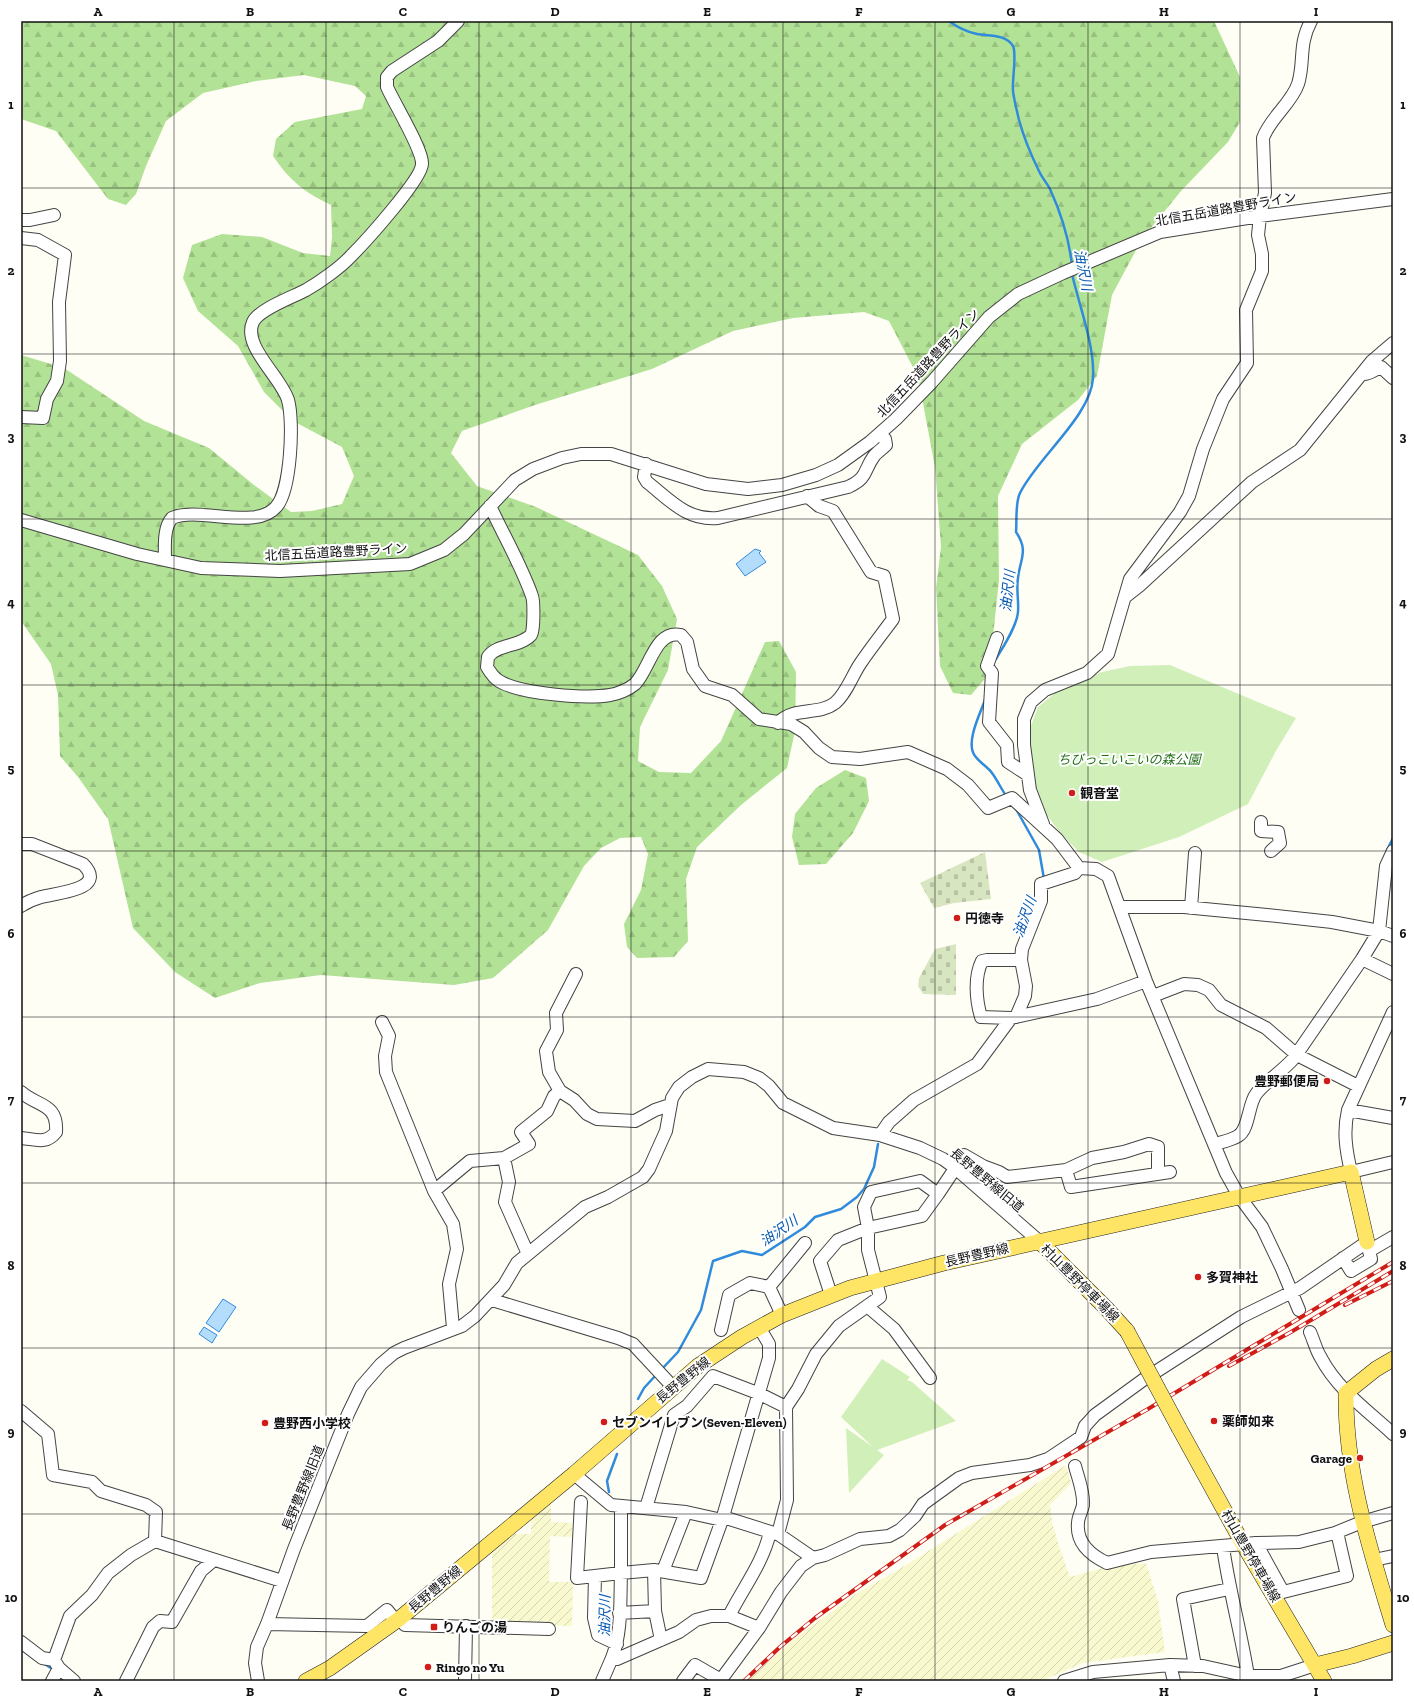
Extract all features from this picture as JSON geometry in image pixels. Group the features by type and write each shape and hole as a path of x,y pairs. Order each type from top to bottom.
{"main road":[{"name":"村山豊野停車場線","path":"1039,1241 1351,1172"},
{"path":"1351,1172 1368,1247"},
{"name":"村山豊野停車場線","path":"1039,1241 1127,1331 1179,1428 1250,1544 1324,1681"},
{"name":"長野豊野線","path":"306,1681 330,1668 398,1620 574,1474 669,1383 759,1327 782,1315 831,1295 875,1281 1039,1241"},
{"path":"1393,1359 1376,1369 1346,1393 1349,1447 1362,1522 1393,1625"},
{"path":"1315,1665 1352,1656 1393,1643"}],"street":[{"path":"165,560 168,523 172,518 191,515 217,517 258,516 272,512 281,502 287,485 289,468 290,424 288,401 253,342 252,324 257,315 309,288 351,257 394,208 421,170 421,156 386,87 386,81 392,71 438,41 458,21"},
{"path":"1044,825 1030,790 1024,745 1024,720 1031,702 1046,690 1087,672 1108,654 1130,579 1180,512 1189,496 1203,449 1223,399 1247,362 1246,310 1262,271 1262,254 1258,235 1265,192 1263,138 1265,131 1285,106 1298,84 1303,41 1311,21"},
{"name":"北信五岳道路豊野ライン","path":"21,520 136,554 201,568 280,571 410,564 444,550 464,534 515,480 533,469 562,458 581,454 611,454 706,484 748,489 782,485 816,475 838,465 880,434 932,382 989,317 1018,294 1063,273 1160,232 1260,216 1393,199"},
{"path":"21,220 30,220 54,215"},
{"path":"21,238 38,240 65,255 60,289 60,361 57,381 47,399 43,418 21,417"},
{"path":"1125,597 1139,586 1252,482 1300,450 1372,361 1393,343"},
{"path":"1361,374 1366,374 1374,369 1381,368 1393,378"},
{"path":"646,464 644,478 647,482 686,512 705,519 743,513 848,487 858,482 866,475 875,455 886,445 885,439 880,434"},
{"path":"778,723 784,716 793,713 827,708 836,702 861,662 893,619 884,576 870,572 833,511 819,506 807,496"},
{"path":"490,506 533,597 533,628 531,634 517,644 496,650 488,657 486,664 488,669 499,681 530,692 562,695 610,695 623,691 634,684 646,670 662,639 670,634 677,634 685,638 693,669 705,686 732,695 759,719 791,724 804,732 819,748 832,757 860,759 908,752 947,769 968,785 988,808 1009,800 1044,825 1057,839 1079,868 1096,869 1108,876 1146,981 1226,1173 1238,1196 1262,1227 1299,1310"},
{"path":"997,638 989,670 989,722 1007,745 1008,762 1028,775"},
{"path":"1261,822 1261,831 1278,832 1280,843 1272,851"},
{"path":"21,844 32,844 83,864 89,870 90,878 85,885 80,888 41,897 21,906"},
{"path":"1215,1144 1238,1136 1244,1130 1250,1106 1256,1094 1284,1070 1297,1055 1362,959 1379,931 1386,866 1393,850"},
{"path":"1191,908 1195,853"},
{"path":"880,1135 889,1122 914,1100 977,1064 1016,1017 1026,991 1021,960 1022,949 1041,901 1043,882 1075,873 1079,868"},
{"path":"1120,907 1191,908 1332,922 1379,931 1393,936"},
{"path":"1362,959 1393,974"},
{"path":"1021,960 982,961 979,967 977,980 978,1006 981,1017 1016,1017 1097,999 1146,981"},
{"path":"576,974 556,1013 557,1030 546,1051 549,1072 560,1091 574,1100 587,1114 597,1119 635,1121 655,1110 670,1105"},
{"path":"1153,996 1184,984 1198,985 1209,990 1221,1005 1266,1028 1297,1055 1358,1086"},
{"path":"1393,1012 1358,1086 1344,1124 1344,1137 1351,1172 1393,1162"},
{"path":"382,1022 389,1036 385,1056 386,1072 434,1191 453,1224 457,1249 449,1284 453,1328"},
{"name":"長野豊野線旧道","path":"258,1681 255,1663 257,1647 348,1414 361,1387 394,1353 453,1328 462,1326 492,1300 504,1285 517,1263 585,1207 608,1197 643,1177 649,1169 666,1131 672,1098 679,1087 692,1077 708,1069 744,1072 759,1078 769,1086 783,1103 833,1128 880,1135 920,1148 954,1167 1039,1241"},
{"path":"434,1191 470,1161 504,1158 529,1144 521,1132 547,1110 554,1096 560,1091"},
{"path":"21,1092 49,1108 56,1120 56,1132 47,1141 21,1138"},
{"path":"1348,1110 1393,1118"},
{"path":"831,1295 820,1261 838,1240 868,1228 922,1216 938,1194 954,1167 964,1155 1007,1177 1066,1170 1092,1158 1124,1152 1149,1144 1158,1147 1158,1174"},
{"path":"504,1158 509,1182 505,1202 528,1254"},
{"path":"1066,1170 1070,1187 1170,1172"},
{"path":"729,1616 759,1564 774,1533 787,1500 786,1407 798,1389 816,1354 839,1326 880,1297 868,1250 868,1228 864,1208 871,1192 920,1181 938,1194"},
{"path":"683,1681 695,1665 721,1680 759,1628 784,1587 800,1566 813,1558 824,1555 860,1539 889,1536 900,1530 915,1516 923,1504 959,1478 972,1473 1030,1465 1048,1459 1081,1437 1085,1426 1095,1415 1137,1384 1241,1317 1292,1292 1343,1258 1393,1237"},
{"path":"769,1287 805,1243"},
{"path":"720,1330 729,1295 750,1283 769,1287"},
{"path":"769,1287 782,1315"},
{"path":"492,1300 618,1338 633,1344 669,1383"},
{"path":"867,1306 894,1329 930,1378"},
{"path":"581,1502 577,1578 621,1573 659,1571 701,1578 722,1518 760,1394 769,1358 769,1344 759,1327"},
{"path":"1310,1332 1320,1357 1332,1376 1346,1393 1392,1432"},
{"path":"646,1508 674,1415 687,1406 713,1376 760,1394 786,1407"},
{"path":"21,1411 48,1434 53,1474 92,1482 101,1491 146,1505 156,1512 155,1541"},
{"path":"1074,1466 1083,1505 1078,1523 1080,1540 1088,1551 1107,1563 1151,1552 1250,1544 1299,1542 1337,1532 1362,1522 1393,1513"},
{"path":"574,1474 611,1505 686,1512 722,1518 774,1533 813,1558"},
{"path":"602,1681 612,1658 619,1613 621,1573 621,1506"},
{"path":"661,1640 655,1611 659,1571 686,1512"},
{"path":"1250,1544 1283,1592 1347,1576 1337,1532"},
{"path":"56,1671 70,1616 92,1595 108,1573 155,1541 282,1581"},
{"path":"1223,1546 1229,1589 1240,1629 1248,1676"},
{"path":"1374,1560 1393,1556"},
{"path":"126,1681 153,1627 160,1621 172,1622 200,1571 214,1560"},
{"path":"595,1576 594,1618 598,1634 614,1643"},
{"path":"1195,1666 1183,1599 1229,1589"},
{"path":"267,1624 368,1626 387,1610 405,1625 549,1628"},
{"path":"619,1613 655,1611"},
{"path":"612,1658 617,1659 679,1632 696,1620 711,1616 729,1616 759,1628"},
{"path":"465,1681 466,1626"},
{"path":"21,1642 56,1671 74,1681"},
{"path":"1064,1681 1093,1672 1170,1665 1195,1666 1248,1676 1281,1676 1315,1665"},
{"path":"1170,1665 1174,1681"}],"green space":[{"path":"21,21 1214,21 1240,77 1240,122 1228,142 1181,191 1142,239 1112,295 1097,376 1078,400 1022,444 998,496 999,580 989,674 971,695 953,693 940,666 936,588 941,547 935,467 918,377 889,321 864,312 793,318 733,331 652,369 535,405 462,431 451,453 477,486 536,507 638,555 662,586 677,619 668,670 640,727 638,761 659,772 691,773 721,741 765,642 779,641 796,672 795,731 787,768 741,805 697,847 686,879 688,941 674,957 637,958 627,947 624,924 641,890 648,854 641,837 620,838 601,848 584,866 548,930 493,978 454,985 321,975 260,983 215,998 175,972 133,928 108,819 78,777 60,756 58,695 51,664 21,621 21,355 64,368 144,421 209,448 254,485 291,512 312,511 342,504 354,476 342,447 293,421 264,392 238,346 198,311 183,278 192,245 222,234 262,237 303,253 330,256 332,237 331,205 298,185 279,165 273,156 276,139 295,122 362,109 366,96 355,86 304,75 256,81 203,93 166,121 146,166 136,194 126,205 108,199 56,131 21,119"},
{"name":"ちびっこいこいの森公園","path":"1170,665 1296,718 1277,749 1248,804 1179,837 1102,862 1079,852 1061,834 1043,810 1033,780 1029,731 1038,707 1060,689 1102,672 1130,666"},
{"path":"845,770 866,778 869,801 853,833 826,864 799,865 792,837 795,814 816,788"},
{"path":"985,852 991,899 954,903 934,908 920,883"},
{"path":"956,944 956,995 923,994 918,986 919,978 935,949"},
{"path":"882,1359 910,1377 907,1380 912,1382 956,1421 877,1450 884,1455 849,1493 846,1428 873,1447 841,1417"},
{"path":"1066,1465 1071,1483 1050,1505 1052,1522 1070,1577 1110,1566 1146,1563 1158,1601 1165,1652 1083,1663 1042,1681 746,1681 795,1638 859,1592 898,1570"},
{"path":"549,1501 551,1504 551,1522 572,1523 572,1537 550,1536 549,1582 573,1582 572,1626 492,1624 492,1550 512,1534 531,1534 531,1517"}],"water":[{"path":"755,549 761,551 759,553 766,562 745,576 736,564"},
{"path":"223,1299 236,1307 219,1332 206,1323"},
{"path":"204,1327 217,1335 212,1343 199,1334"}],"waterway":[{"name":"油沢川","path":"949,21 970,32 1001,37 1006,39 1013,46 1015,54 1013,91 1019,120 1033,159 1040,174 1050,189 1058,207 1067,236 1072,265"},
{"name":"油沢川","path":"996,659 1015,624 1018,612 1017,582 1023,555 1022,545 1016,532 1018,497 1038,466 1074,422 1090,392 1093,378 1092,353 1072,274"},
{"name":"油沢川","path":"985,700 974,728 972,736 972,750 975,756 992,773 1007,797"},
{"name":"油沢川","path":"1016,809 1039,850 1044,879"},
{"path":"1387,850 1393,838"},
{"name":"油沢川","path":"661,1370 678,1352 701,1310 713,1261 742,1251 762,1255 805,1227 815,1217 841,1209 857,1197 864,1189 874,1167 878,1144"},
{"name":"油沢川","path":"638,1399 644,1388 656,1375"},
{"name":"油沢川","path":"609,1492 607,1481 617,1454"},
{"path":"21,1649 33,1658"},
{"path":"43,1663 54,1670"}],"railway":[{"path":"744,1681 780,1647 815,1618 945,1525 1148,1409 1393,1262"},
{"path":"1229,1366 1291,1332 1393,1271"},
{"path":"1345,1305 1393,1281"}],"place":[{"name":"観音堂","path":"1072,793"},
{"name":"円徳寺","path":"957,918"},
{"name":"豊野郵便局","path":"1327,1081"},
{"name":"多賀神社","path":"1198,1277"},
{"name":"薬師如来","path":"1214,1421"},
{"name":"セブンイレブン(Seven-Eleven)","path":"604,1422"},
{"name":"豊野西小学校","path":"265,1423"},
{"name":"Garage","path":"1360,1458"},
{"name":"りんごの湯","path":"434,1627"},
{"name":"Ringo no Yu","path":"428,1667"}]}
